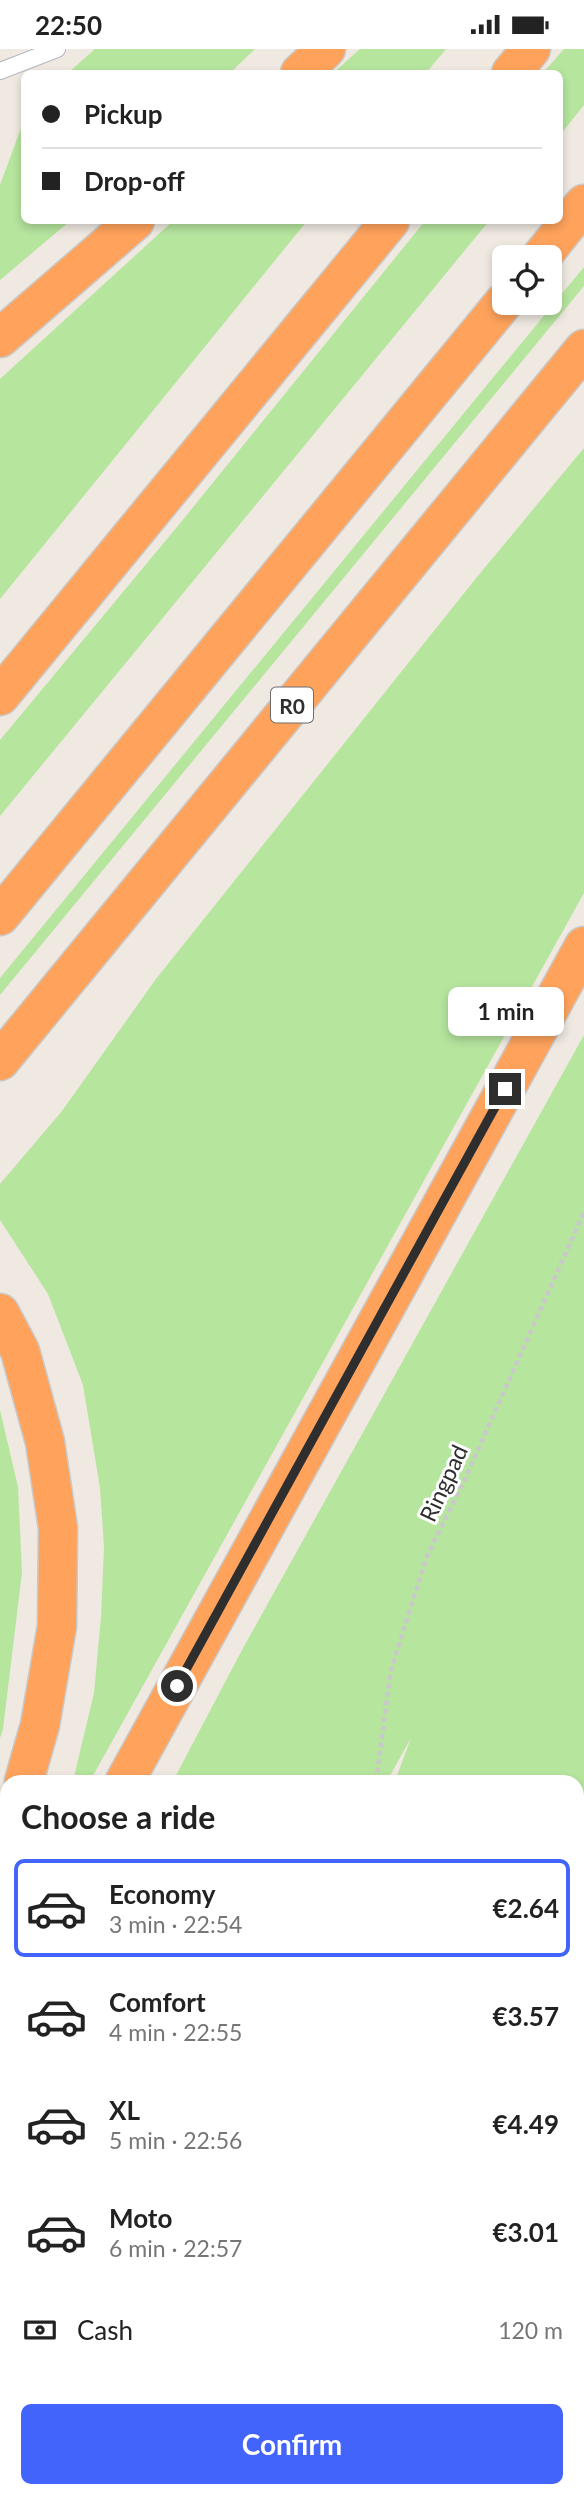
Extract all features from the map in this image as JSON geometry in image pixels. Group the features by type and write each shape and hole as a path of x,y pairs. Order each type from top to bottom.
{"highway":[{"path":"303,70 326,49"},
{"path":"514,70 531,49"},
{"path":"551,245 584,204"},
{"path":"0,338 132,224"},
{"path":"0,695 388,224"},
{"path":"0,916 493,315"},
{"name":"R0","path":"0,1061 584,349"},
{"path":"128,1775 584,946"},
{"path":"0,1313 20,1351 42,1429 58,1528 57,1626 40,1725 26,1775"}],"lane":[{"path":"0,71 57,49"}],"path":[{"name":"Ringpad","path":"377,1775 391,1670 427,1556 464,1481 584,1212"}],"green space":[{"path":"95,49 255,49 233,70 71,70"},
{"path":"360,49 446,49 428,70 336,70"},
{"path":"564,49 584,49 584,105 563,131 563,70 546,70"},
{"path":"21,128 21,224 66,224 0,280 0,185"},
{"path":"170,224 305,224 0,599 0,379"},
{"path":"423,224 487,224 0,816 0,740"},
{"path":"584,267 584,286 562,313 562,294"},
{"path":"545,315 560,315 0,995 0,978"},
{"path":"584,448 584,893 93,1775 74,1775 94,1693 101,1617 104,1547 100,1488 83,1385 48,1294 0,1220 0,1184 62,1111 156,979 477,577"},
{"path":"584,1035 584,1775 397,1775 411,1738 390,1775 176,1775 242,1650"},
{"path":"0,1410 18,1487 22,1572 0,1738"}],"route":[{"path":"177,1686 505,1089"}]}
